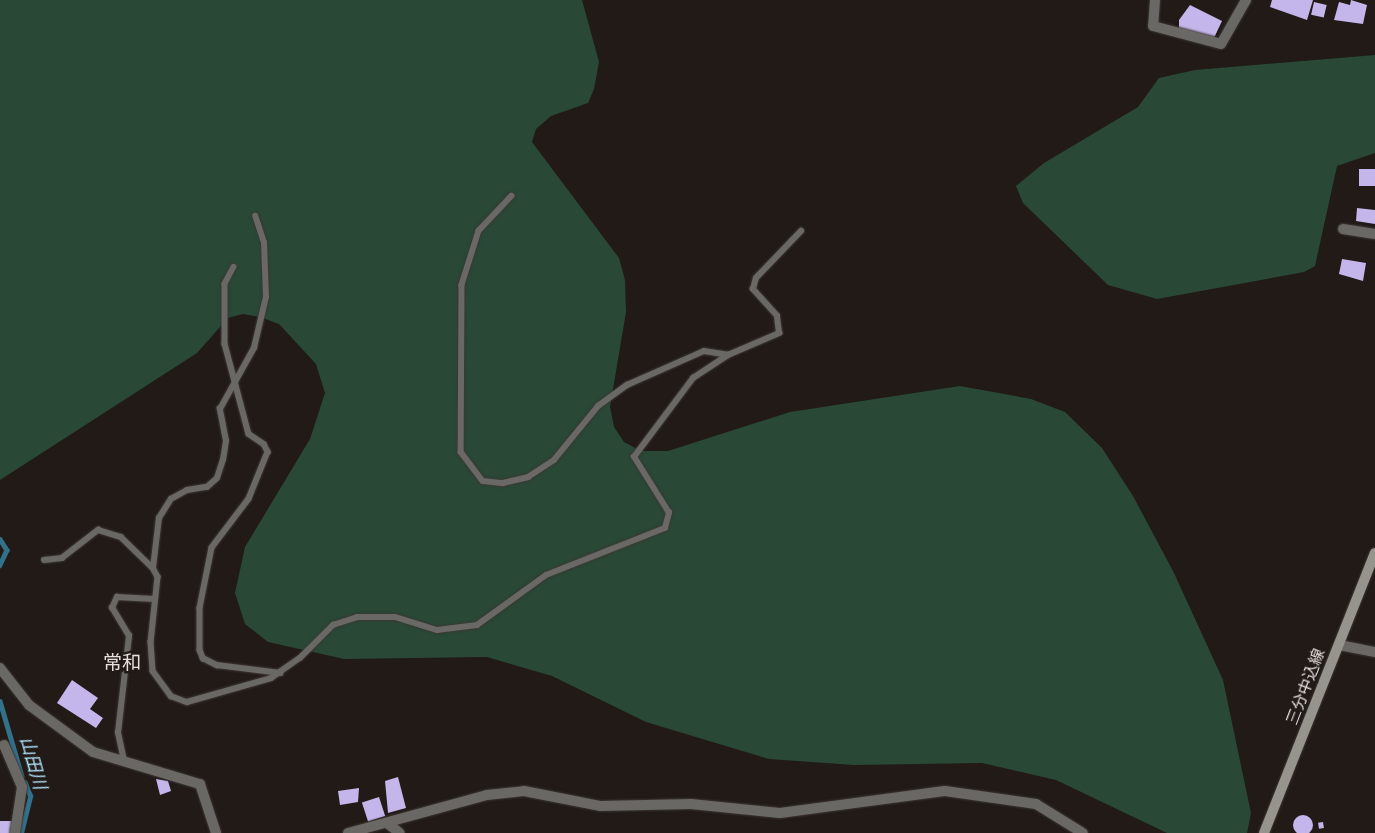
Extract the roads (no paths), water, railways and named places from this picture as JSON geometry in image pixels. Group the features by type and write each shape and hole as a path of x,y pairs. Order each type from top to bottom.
{"main road":[{"name":"三分中込線","path":"1264,833 1375,553"}],"street":[{"path":"1155,0 1153,26 1220,44 1246,0"},
{"path":"1343,229 1375,234"},
{"path":"1339,645 1375,652"},
{"path":"0,668 29,705 93,752 124,764 200,784 216,833"},
{"path":"4,745 22,787 14,833"},
{"path":"348,833 506,791 540,792 606,806 691,804 780,813 945,791 1036,804 1082,833"},
{"path":"387,823 400,833"}],"lane":[{"path":"512,196 479,231 462,285 461,452 483,481 503,483 528,477 554,460 598,406 627,385 704,351 728,355"},
{"path":"153,568 159,518 171,499 187,490 207,487 217,478 226,441 220,409 254,348 266,297 266,252 255,216"},
{"path":"44,560 62,558 98,530 121,537 153,568 158,577 154,599 151,658 160,684 171,696 195,701 280,673 333,625 376,615 438,630 477,625 546,574 665,528 669,513 634,457 675,398 693,378 728,355 779,333 777,316 754,289 756,278 801,231"},
{"path":"234,267 225,284 222,330 249,434 268,452 249,499 212,548 200,608 200,650 203,658 217,666 280,673"},
{"path":"124,764 118,733 130,644 112,608 117,597 154,599"}],"waterway":[{"name":"山田川","path":"0,539 7,550 0,565"},
{"name":"山田川","path":"0,701 22,776"},
{"name":"山田川","path":"21,833 30,796 25,783"}],"district":[{"name":"常和","path":"122,663"}]}
